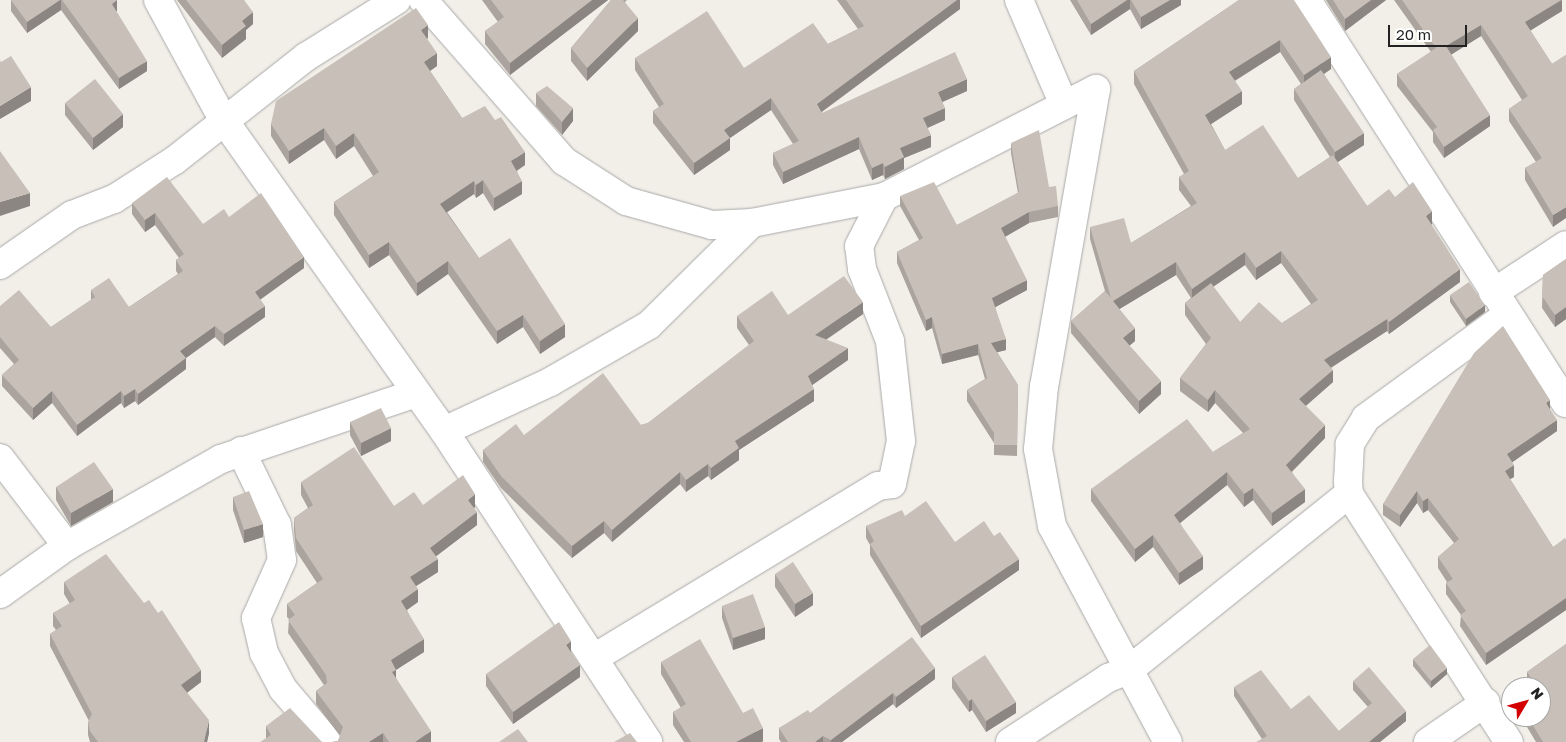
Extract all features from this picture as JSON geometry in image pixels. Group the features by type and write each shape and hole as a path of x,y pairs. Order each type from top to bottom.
{"street":[{"path":"158,0 223,119 413,394 444,431 648,742"},
{"path":"0,265 72,215 114,199 175,160 223,119 306,57 397,0"},
{"path":"423,0 564,161 626,202 712,225 752,223 884,197 1096,89 1044,386 1038,449 1042,486 1052,526 1118,674 1168,742"},
{"path":"1019,0 1064,105"},
{"path":"1307,0 1500,304 1566,404"},
{"path":"594,658 878,486 892,484 901,441 890,340 862,269 859,246 884,197"},
{"path":"444,431 550,382 649,325 752,223"},
{"path":"1509,742 1486,702 1349,494 1350,444 1366,418 1566,245"},
{"path":"0,594 67,546 157,492 241,451 413,394"},
{"path":"241,451 277,525 282,560 256,618 264,653 283,689 328,742"},
{"path":"0,458 67,546"},
{"path":"1010,742 1118,674 1349,494"},
{"path":"1428,742 1486,702"}],"building":[{"path":"11,0 60,0 27,22"},
{"path":"62,0 117,0 112,4 147,61 119,78"},
{"path":"186,0 244,0 253,12 242,21 246,26 222,45"},
{"path":"491,0 592,0 510,63 485,31 504,17"},
{"path":"611,0 623,0 638,18 587,68 571,48"},
{"path":"846,0 957,0 817,104 822,113 955,52 967,79 938,92 945,108 923,118 931,135 900,148 904,157 885,167 883,163 872,168 859,137 783,172 773,153 799,141 771,98 724,130 730,138 694,163 653,111 664,104 635,58 707,11 744,68 813,23 828,44 864,26"},
{"path":"1077,0 1127,0 1091,24"},
{"path":"1131,0 1170,0 1141,17"},
{"path":"1239,0 1294,0 1331,57 1304,75 1280,40 1229,72 1242,91 1205,115 1225,150 1263,125 1298,178 1333,155 1367,206 1389,189 1395,197 1413,182 1432,211 1426,216 1460,269 1389,322 1387,319 1324,360 1333,370 1299,399 1325,425 1286,465 1305,489 1272,513 1253,488 1244,494 1227,472 1174,515 1203,556 1179,573 1153,535 1135,549 1091,489 1187,419 1213,452 1250,429 1215,390 1208,400 1180,378 1211,338 1185,303 1211,283 1240,322 1259,302 1282,323 1318,300 1281,251 1256,268 1245,252 1192,289 1176,262 1113,301 1135,328 1123,338 1161,381 1139,401 1071,321 1105,291 1111,298 1090,227 1124,218 1131,243 1197,203 1179,177 1189,171 1134,71"},
{"path":"1333,0 1371,0 1345,19"},
{"path":"1402,0 1561,0 1525,22 1552,64 1566,55 1566,207 1553,215 1525,168 1542,158 1509,109 1528,96 1481,25 1446,46 1490,115 1444,147 1433,130 1437,127 1397,74 1436,48"},
{"path":"416,8 428,25 421,30 437,53 424,62 462,118 485,106 495,120 501,117 525,152 511,161 522,181 494,198 483,180 476,185 474,181 440,204 479,258 510,238 565,324 540,341 523,315 497,331 448,261 417,283 389,242 369,255 334,202 379,172 354,133 336,146 324,128 289,151 271,124 276,101"},
{"path":"11,56 31,87 0,106 0,60 1,62"},
{"path":"1321,70 1364,133 1335,152 1294,89"},
{"path":"95,79 123,114 93,138 65,103"},
{"path":"547,86 573,108 562,122 536,93"},
{"path":"1039,130 1049,187 1056,186 1058,206 1029,212 1001,228 1027,280 992,298 1006,339 991,343 1018,385 1017,445 994,445 994,433 967,390 987,378 978,344 942,354 932,317 926,320 897,252 923,238 900,196 934,182 957,225 1019,192 1011,143"},
{"path":"0,151 30,193 0,202"},
{"path":"167,177 203,224 224,209 229,217 261,193 304,257 255,292 265,306 224,334 215,326 180,351 186,358 138,394 135,389 124,396 121,391 77,425 52,391 33,408 2,375 19,360 0,337 0,306 19,290 51,327 95,297 91,290 109,278 129,307 183,271 176,260 184,254 155,213 145,220 132,203"},
{"path":"1566,259 1566,307 1555,315 1542,296 1543,275"},
{"path":"844,276 863,302 815,335 848,348 808,376 814,389 735,441 739,448 711,468 708,464 686,480 680,472 612,530 604,521 572,546 501,476 483,450 516,424 524,435 603,373 641,425 648,423 754,341 737,316 772,291 788,315"},
{"path":"1469,282 1485,305 1466,319 1450,295"},
{"path":"1503,326 1550,400 1546,403 1557,420 1507,454 1514,465 1505,471 1553,547 1565,538 1566,540 1566,598 1486,653 1460,615 1466,611 1446,583 1453,579 1438,557 1459,539 1428,498 1423,501 1417,491 1400,515 1383,504 1474,353"},
{"path":"381,408 391,428 361,443 350,422"},
{"path":"354,447 394,506 414,492 423,505 463,475 475,494 468,500 477,512 430,548 438,559 410,577 418,589 401,601 424,639 391,660 396,670 392,672 431,731 415,742 389,742 383,733 369,742 332,742 338,741 343,727 316,691 327,683 326,675 288,620 295,615 287,604 323,579 296,538 294,518 313,505 301,482"},
{"path":"94,462 113,489 71,513 56,487"},
{"path":"249,491 263,524 244,530 233,497"},
{"path":"926,501 955,542 984,521 994,536 1000,532 1019,559 921,626 870,544 874,541 866,526 902,510 905,516"},
{"path":"106,554 144,603 149,600 158,613 162,610 201,670 181,685 209,720 204,742 98,742 90,731 88,722 92,714 50,634 62,626 53,613 75,600 64,582"},
{"path":"793,562 813,593 795,604 775,574"},
{"path":"753,594 765,627 733,638 722,606"},
{"path":"559,622 571,641 566,645 580,665 513,712 486,674"},
{"path":"912,637 935,668 896,697 893,693 831,740 823,736 815,742 788,742 779,728 808,710 810,713"},
{"path":"700,639 743,713 753,708 763,728 736,742 691,742 673,712 686,704 661,662"},
{"path":"1566,644 1566,742 1543,742 1534,727 1551,727 1551,677 1530,677 1527,672"},
{"path":"1430,645 1447,668 1431,681 1413,659"},
{"path":"985,655 1016,702 986,721 972,699 969,701 952,677"},
{"path":"1369,667 1406,711 1369,742 1256,742 1267,736 1234,687 1261,670 1291,709 1309,695 1339,731 1372,703 1353,681"},
{"path":"290,708 322,742 260,742 271,735 266,726"},
{"path":"518,729 528,742 499,742"},
{"path":"630,733 637,742 614,742"}]}
